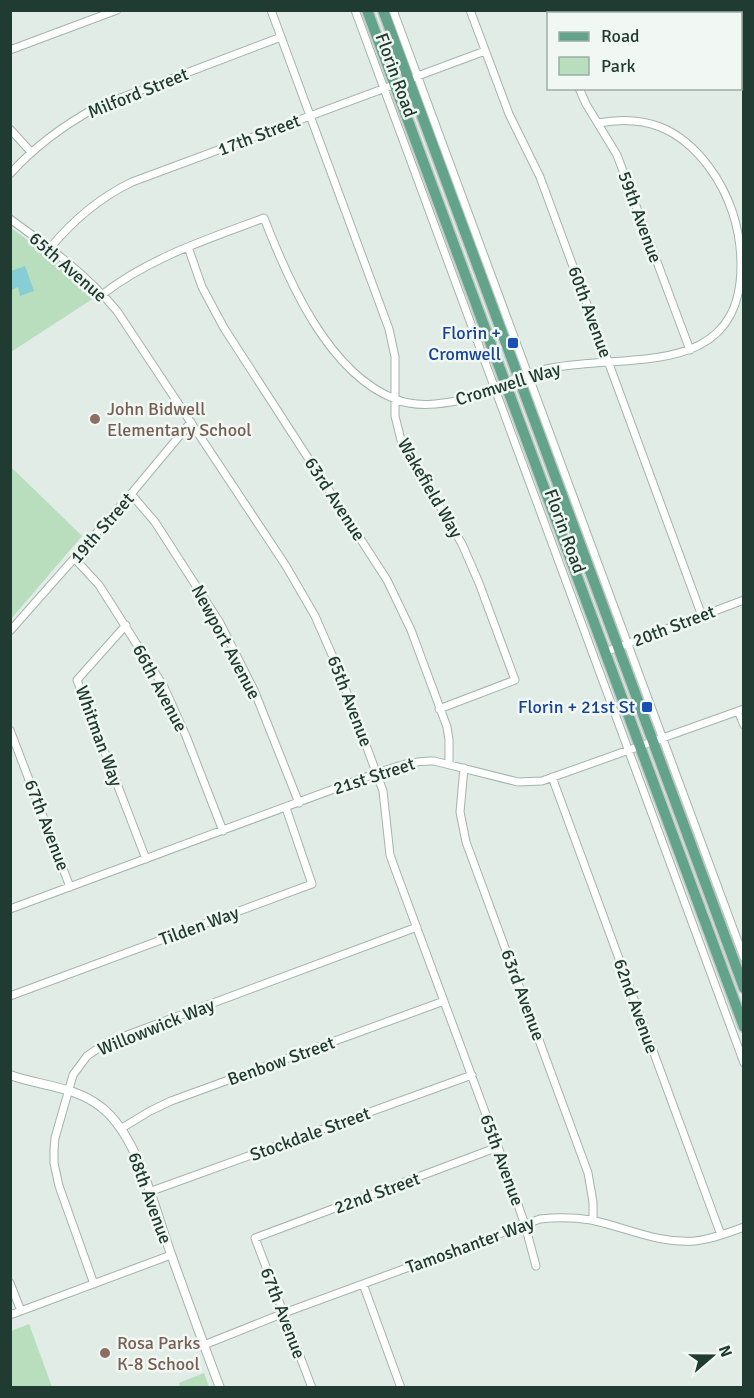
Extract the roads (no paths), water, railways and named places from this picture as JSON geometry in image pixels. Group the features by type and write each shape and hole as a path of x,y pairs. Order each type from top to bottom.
{"main road":[{"name":"Florin Road","path":"368,10 744,1027"},
{"name":"Florin Road","path":"383,10 413,78 623,645 744,988"}],"street":[{"path":"10,50 117,10"},
{"name":"Wakefield Way","path":"271,10 389,329 395,357 394,399 397,428 401,440 462,544 515,680 440,709"},
{"name":"Florin Road","path":"355,10 744,1063"},
{"name":"Florin Road","path":"393,10 413,78"},
{"name":"60th Avenue","path":"470,10 512,121 540,177 702,616"},
{"name":"Milford Street","path":"10,174 31,152 60,129 97,107 281,37"},
{"name":"17th Street","path":"50,248 86,210 132,182 485,51"},
{"name":"59th Avenue","path":"580,90 619,160 690,350"},
{"name":"Cromwell Way","path":"103,294 146,266 264,218 293,287 317,327 345,363 362,379 394,399 423,404 447,403 462,400 554,368 663,357 690,350 707,342 722,328 732,314 738,296 741,271 740,248 729,203 706,163 691,146 674,133 653,124 638,121 621,119 598,123"},
{"path":"10,129 31,152"},
{"name":"65th Avenue","path":"10,219 50,248 103,294 117,311 286,566 311,608 336,664 377,773 386,804 390,855 498,1147 525,1225 536,1266"},
{"name":"63rd Avenue","path":"188,247 202,287 224,328 387,579 411,630 440,709 449,740 449,764"},
{"name":"19th Street","path":"10,631 75,559 191,422"},
{"name":"Newport Avenue","path":"131,494 155,522 220,623 254,690 299,803"},
{"name":"66th Avenue","path":"75,559 99,585 152,667 177,715 223,831"},
{"name":"20th Street","path":"605,652 744,600"},
{"name":"Whitman Way","path":"126,626 77,680 146,859"},
{"path":"741,710 744,724"},
{"name":"21st Street","path":"10,909 377,773 421,760 449,764 518,782 530,782 552,777 640,747 741,710"},
{"name":"67th Avenue","path":"10,730 70,887"},
{"name":"Florin Road","path":"658,740 744,958"},
{"name":"63rd Avenue","path":"464,768 460,812 466,842 588,1173 593,1202 593,1220"},
{"name":"62nd Avenue","path":"552,777 721,1235"},
{"name":"Tilden Way","path":"10,996 312,884 286,808"},
{"name":"Willowwick Way","path":"94,1284 59,1186 54,1162 55,1138 68,1090 79,1065 87,1056 106,1043 417,927"},
{"name":"Benbow Street","path":"122,1128 171,1101 444,1001"},
{"name":"68th Avenue","path":"10,1075 68,1090 99,1105 122,1128 149,1192 220,1388"},
{"name":"Stockdale Street","path":"149,1192 472,1075"},
{"name":"22nd Street","path":"255,1238 498,1147"},
{"name":"Tamoshanter Way","path":"204,1345 284,1313 540,1219 555,1217 593,1220 666,1240 694,1241 744,1227"},
{"name":"67th Avenue","path":"255,1238 312,1388"},
{"path":"10,1315 171,1255"},
{"path":"10,1283 21,1311"},
{"path":"363,1284 401,1388"}],"water":[{"path":"25,266 34,291 20,296 18,287 11,290 11,271"}],"place":[{"name":"Florin + Cromwell","path":"513,343"},
{"name":"John Bidwell Elementary School","path":"95,419"},
{"name":"Florin + 21st St","path":"647,707"},
{"name":"Rosa Parks K-8 School","path":"105,1353"}]}
